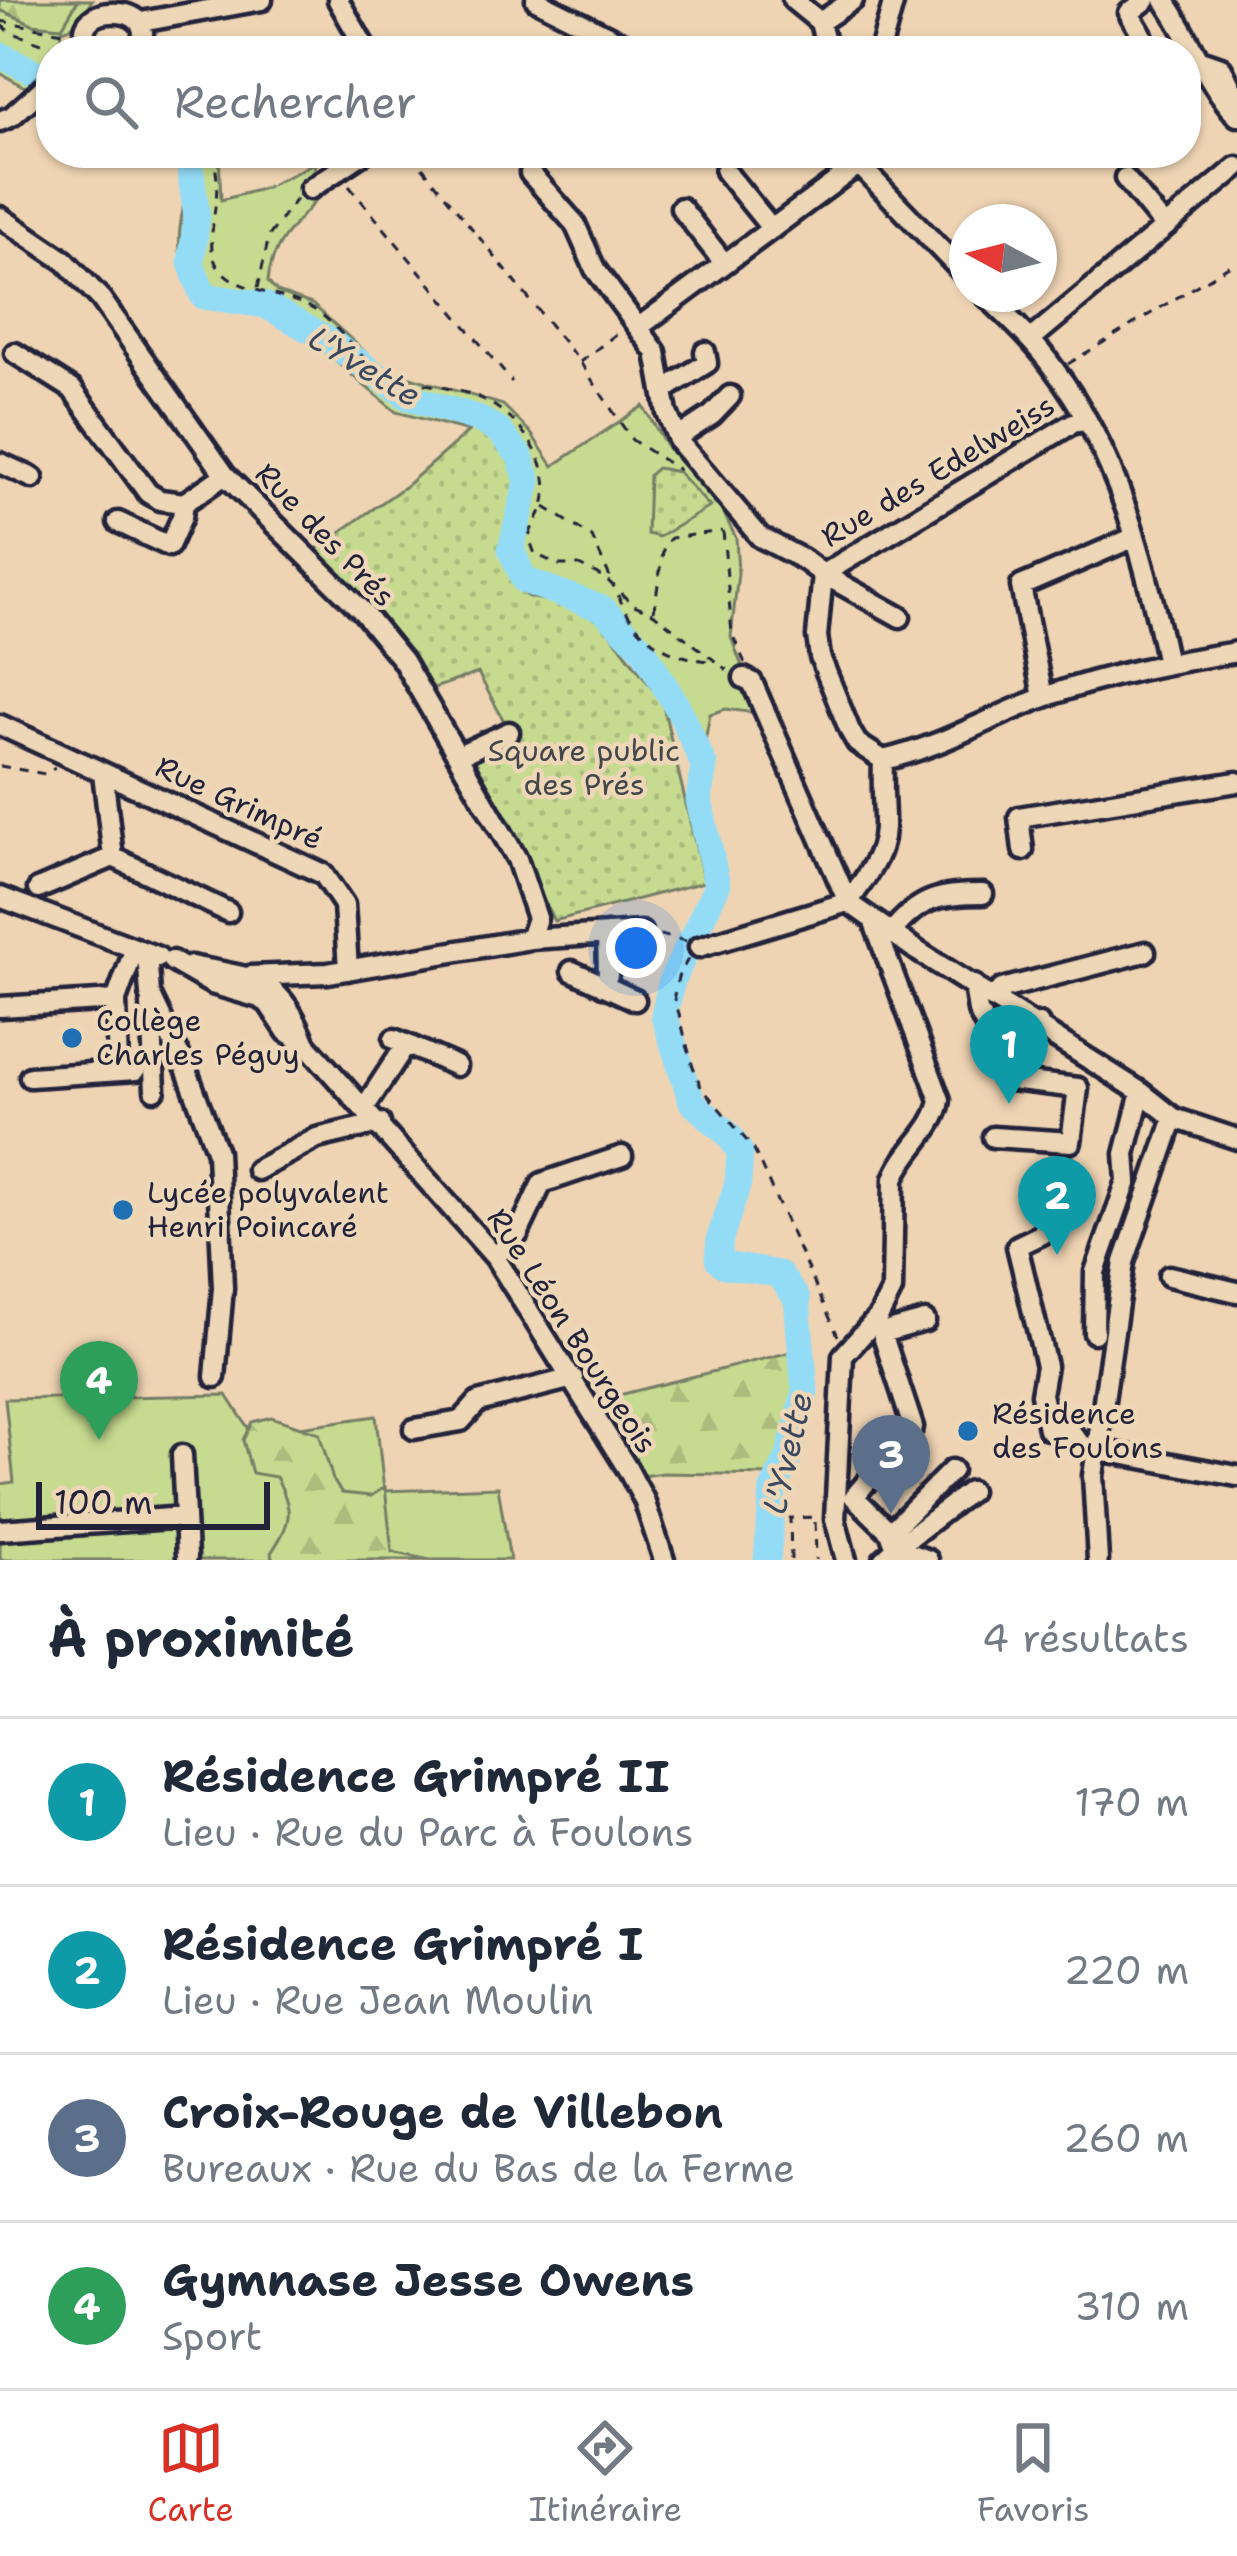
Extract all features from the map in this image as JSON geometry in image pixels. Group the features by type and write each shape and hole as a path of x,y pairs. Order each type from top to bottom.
{"street":[{"path":"141,22 262,0"},
{"path":"338,0 358,36"},
{"path":"536,0 608,36"},
{"path":"793,0 820,22 823,36"},
{"path":"820,22 854,0"},
{"path":"884,36 895,0"},
{"path":"1142,36 1129,13 1146,0"},
{"path":"1164,0 1187,36"},
{"path":"87,36 89,15 103,2 122,4 141,22 142,36"},
{"path":"1201,68 1235,114"},
{"path":"0,121 36,94"},
{"path":"1031,339 1237,167"},
{"path":"310,189 341,168"},
{"path":"637,323 772,229 843,168"},
{"path":"862,168 949,258"},
{"path":"725,171 772,229"},
{"path":"530,173 574,224 595,269 656,352 667,413 677,438 744,520 760,537 900,617"},
{"path":"1125,178 1165,227"},
{"path":"681,208 724,263"},
{"name":"Rue des Prés","path":"0,217 65,261 101,299 225,475 363,612 403,662 517,860 537,918 530,939"},
{"path":"1003,312 1056,371 1108,467 1145,560 1167,663"},
{"path":"15,352 72,389 148,494 184,503"},
{"path":"664,390 707,363 705,352"},
{"path":"677,438 712,415 730,396"},
{"name":"Rue des Edelweiss","path":"823,574 1072,423 1084,421"},
{"path":"0,463 33,478"},
{"path":"118,522 169,546 184,503 225,475"},
{"path":"1043,697 1022,586 1135,537"},
{"path":"823,574 817,635 820,657 850,731 867,752 884,760 949,740 1043,697 1167,663 1237,652"},
{"path":"744,678 752,682 848,902 1142,1092 1174,1118 1237,1138"},
{"name":"Rue Grimpré","path":"0,725 322,874 344,905 338,971"},
{"path":"459,755 509,732"},
{"path":"699,947 848,902 877,863 886,836 884,760"},
{"path":"103,773 112,857"},
{"path":"1023,850 1019,817 1237,782"},
{"path":"38,889 112,857 228,912"},
{"path":"891,932 910,908 982,893"},
{"path":"0,897 172,961 250,976 338,971 530,939 641,932"},
{"path":"846,1560 835,1519 843,1356 879,1316 892,1290 894,1179 900,1162 938,1111 940,1100 873,920"},
{"path":"603,986 608,975 608,934"},
{"path":"141,951 150,994 154,1090"},
{"path":"30,1077 127,1071 116,1000 141,951"},
{"path":"992,997 1002,989 1145,952"},
{"path":"172,961 212,984 281,1005"},
{"path":"281,1005 338,971"},
{"path":"572,971 635,1000"},
{"path":"281,1005 290,975"},
{"path":"250,976 281,1005"},
{"path":"974,986 978,1011 997,1048"},
{"path":"150,994 187,1071 217,1152 223,1288 214,1377"},
{"path":"0,1007 116,1000"},
{"name":"Rue Léon Bourgeois","path":"281,1005 306,1044 495,1257 644,1500 664,1560"},
{"path":"993,1137 1071,1142 1078,1088 1002,1079 1039,1024"},
{"path":"365,1107 400,1041 456,1066"},
{"path":"1094,1333 1095,1272 1127,1181 1125,1154 1142,1092"},
{"path":"1098,1560 1093,1476 1124,1262 1174,1118"},
{"path":"257,1170 317,1138 380,1123"},
{"path":"495,1257 518,1234 542,1184 622,1156"},
{"path":"1066,1167 1042,1234 1017,1246 1046,1366 1041,1394 1048,1429 1068,1428 1081,1445 1099,1450 1237,1476"},
{"path":"1169,1276 1237,1292"},
{"path":"925,1321 882,1333 913,1426 854,1497 890,1547 928,1560"},
{"path":"414,1429 461,1421 478,1402 573,1378"},
{"path":"182,1454 187,1557"},
{"path":"890,1547 952,1470"},
{"path":"890,1547 970,1491"},
{"path":"0,1529 73,1532 185,1517"}],"path":[{"path":"0,22 52,36"},
{"path":"0,22 10,32 36,42"},
{"path":"552,36 566,22"},
{"path":"214,168 217,206 211,252 226,275 315,309 380,370 416,385 475,396 497,408 526,436 543,468 543,506 529,538 535,554 604,577 632,604 653,613 713,661 744,678 745,664 732,634 726,594 723,531"},
{"path":"423,168 580,362 632,440 680,471"},
{"path":"336,171 512,382"},
{"path":"258,290 269,236 294,201 310,189"},
{"path":"1056,371 1237,261"},
{"path":"580,362 637,323"},
{"path":"543,506 592,537 624,610 656,648 713,661"},
{"path":"653,613 664,545 671,538 723,531 744,520"},
{"path":"0,766 45,773 54,770 63,757"},
{"path":"699,947 678,977 674,995 692,1064 701,1087 753,1148 834,1322 843,1356"},
{"path":"791,1560 790,1518 815,1517 816,1560"}],"green space":[{"path":"0,0 78,0 62,27 33,24 0,10"},
{"path":"78,0 92,0 79,24 62,30 61,36 36,36 36,81 29,89 0,73 0,10 33,24 62,27"},
{"path":"183,168 220,168 221,200 315,168 320,195 280,245 268,282 277,292 312,304 384,369 503,405 530,432 553,466 643,406 666,445 718,502 736,538 738,573 731,637 743,669 735,677 751,688 759,708 755,713 726,709 710,714 700,768 646,667 618,632 584,609 528,597 507,569 507,543 524,482 479,422 469,431 396,412 312,336 266,316 200,302 181,257"},
{"name":"Square public des Prés","path":"479,422 501,441 519,470 520,497 506,551 513,578 528,597 570,605 603,623 662,701 704,882 554,921 465,739 504,721 478,673 434,688 316,549 407,485"},
{"path":"657,468 678,472 710,507 659,537 647,534 649,475"},
{"path":"799,1350 799,1394 775,1475 643,1476 599,1400"},
{"path":"227,1395 252,1434 376,1416 384,1491 498,1487 510,1560 0,1560 0,1484 14,1482 5,1399"},
{"path":"271,1417 319,1433 333,1480 342,1493 371,1496 385,1487 392,1552 430,1560 274,1560 271,1553 288,1515 286,1498 276,1477 252,1473 243,1440 252,1422"}],"waterway":[{"name":"L'Yvette","path":"0,55 36,73"},
{"name":"L'Yvette","path":"190,168 197,217 191,263 203,296 265,305 323,337 408,397 497,429 520,456 528,481 511,549 524,580 603,609 643,649 704,765 699,800 717,886 672,980 664,1015 692,1102 729,1135 740,1152 738,1183 718,1259 724,1265 779,1274 797,1299 805,1392 789,1457 773,1489 767,1560"}],"place":[{"name":"Collège Charles Péguy","path":"72,1038"},
{"name":"Résidence Grimpré II","path":"1009,1104"},
{"name":"Lycée polyvalent Henri Poincaré","path":"123,1210"},
{"name":"Résidence Grimpré I","path":"1057,1255"},
{"name":"Résidence des Foulons","path":"968,1431"},
{"name":"Gymnase Jesse Owens","path":"99,1440"},
{"name":"Croix-Rouge de Villebon","path":"891,1514"}]}
